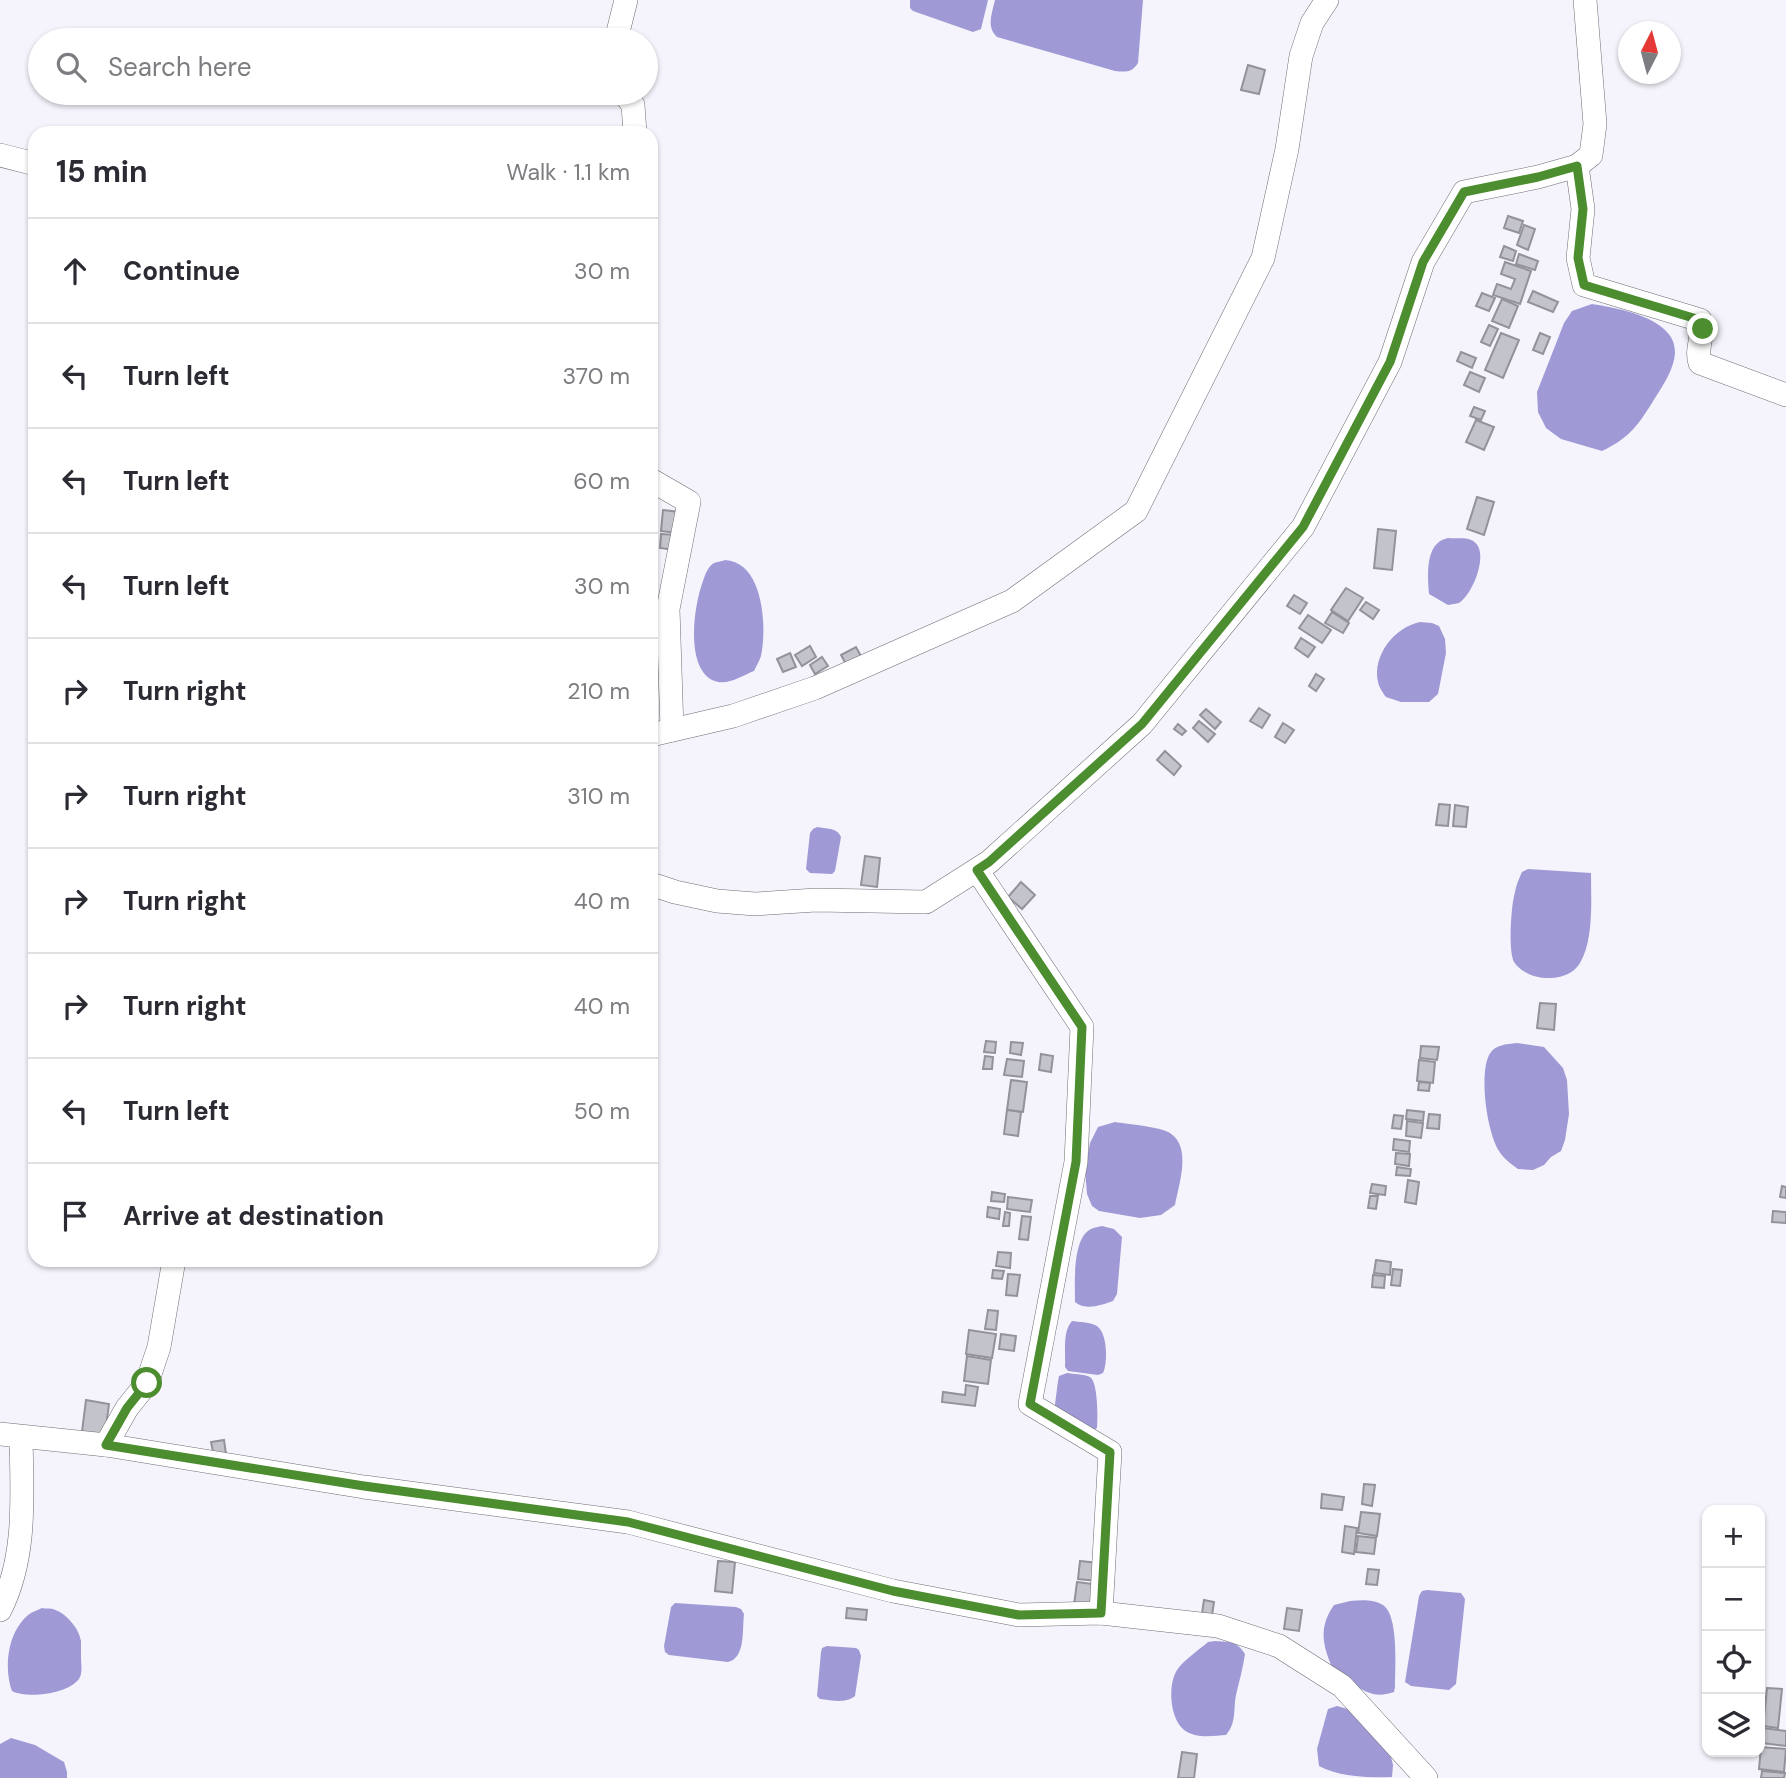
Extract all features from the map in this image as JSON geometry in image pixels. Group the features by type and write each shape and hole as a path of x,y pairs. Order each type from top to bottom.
{"street":[{"path":"619,28 626,0"},
{"path":"658,484 689,502 668,609 661,732 733,716 815,688 1012,601 1136,511 1263,258 1287,149 1301,56 1312,23 1326,0"},
{"path":"658,886 717,901 755,904 816,900 926,902 989,862 1142,724 1303,527 1390,362 1423,262 1464,192 1577,166 1591,155 1595,124 1585,0"},
{"path":"633,105 634,126"},
{"path":"0,155 28,162"},
{"path":"1577,166 1583,209 1578,258 1584,285 1700,320 1703,329 1698,355 1700,363 1786,395"},
{"path":"977,870 1082,1027 1076,1162 1030,1404 1110,1452 1101,1613"},
{"path":"106,1445 127,1408 147,1383 159,1347 173,1267"},
{"path":"0,1610 16,1567 22,1510 11,1435 106,1445 364,1486 628,1522 893,1591 1019,1615 1101,1613 1218,1626 1279,1646 1342,1686 1426,1778"}],"shaded area":[{"path":"910,0 988,0 981,29 973,32 913,11 910,8"},
{"path":"995,0 1143,0 1138,63 1131,70 1115,71 997,37 991,24"},
{"path":"1592,304 1630,312 1656,323 1673,341 1675,353 1668,376 1639,423 1627,435 1602,451 1561,439 1546,428 1538,412 1537,392 1564,323 1572,311"},
{"path":"1448,538 1471,540 1480,552 1480,561 1470,591 1459,603 1448,605 1429,594 1428,578 1431,553 1440,541"},
{"path":"725,560 738,564 748,572 755,584 763,614 763,644 754,671 734,680 718,682 703,672 698,662 694,634 697,604 708,568"},
{"path":"1420,622 1439,626 1445,639 1446,653 1438,694 1429,702 1401,702 1386,697 1381,690 1377,672 1382,652 1394,636"},
{"path":"817,827 834,830 841,837 835,871 832,874 810,873 806,869 810,833"},
{"path":"1528,869 1591,873 1588,943 1578,966 1564,975 1552,978 1536,977 1521,970 1514,962 1511,917 1517,884 1522,872"},
{"path":"1517,1043 1544,1047 1563,1068 1567,1080 1569,1114 1561,1151 1533,1170 1518,1169 1501,1154 1491,1131 1486,1104 1485,1076 1489,1055 1497,1047"},
{"path":"1115,1122 1160,1129 1177,1139 1181,1147 1182,1166 1175,1205 1161,1215 1140,1218 1099,1211 1092,1206 1087,1194 1085,1170 1090,1143 1098,1127"},
{"path":"1102,1226 1114,1229 1122,1237 1117,1294 1113,1301 1094,1306 1079,1305 1075,1302 1075,1273 1080,1242 1091,1229"},
{"path":"1072,1321 1095,1325 1102,1333 1106,1355 1103,1373 1098,1375 1068,1371 1065,1367 1066,1337"},
{"path":"1067,1373 1088,1376 1093,1380 1097,1428 1092,1431 1054,1412 1059,1376"},
{"path":"1422,1591 1461,1593 1465,1599 1456,1684 1449,1690 1411,1686 1405,1682 1419,1596"},
{"path":"1350,1601 1375,1602 1388,1611 1395,1643 1394,1692 1379,1695 1367,1692 1340,1678 1332,1667 1324,1643 1325,1624 1334,1605"},
{"path":"675,1603 741,1609 744,1614 743,1635 738,1655 728,1662 669,1655 665,1652 671,1607"},
{"path":"42,1608 63,1614 78,1631 81,1641 81,1674 74,1684 66,1688 47,1694 27,1695 12,1691 8,1672 9,1652 20,1623"},
{"path":"1208,1642 1236,1644 1245,1654 1229,1730 1226,1735 1198,1736 1183,1729 1175,1717 1172,1701 1173,1678 1182,1664"},
{"path":"827,1646 859,1650 861,1656 855,1696 834,1701 817,1696 821,1652 822,1648"},
{"path":"1337,1706 1351,1710 1391,1757 1392,1777 1345,1775 1319,1766 1317,1749 1328,1709"},
{"path":"11,1738 35,1745 64,1762 67,1778 0,1778 0,1744"}],"building":[{"path":"1248,65 1265,70 1259,94 1241,90"},
{"path":"1508,216 1523,221 1519,233 1504,228"},
{"path":"1524,225 1535,229 1528,250 1517,245"},
{"path":"1504,246 1516,251 1513,261 1500,257"},
{"path":"1519,254 1538,261 1535,270 1516,264"},
{"path":"1505,262 1531,271 1520,304 1493,295 1497,284 1511,289 1515,279 1501,274"},
{"path":"1533,291 1558,302 1553,312 1528,302"},
{"path":"1482,293 1495,298 1489,311 1476,306"},
{"path":"1502,299 1518,306 1509,328 1492,321"},
{"path":"1489,325 1498,329 1490,346 1481,342"},
{"path":"1501,333 1519,340 1503,378 1485,370"},
{"path":"1540,333 1550,337 1543,354 1533,350"},
{"path":"1461,352 1476,358 1472,368 1457,361"},
{"path":"1470,372 1485,378 1479,392 1464,385"},
{"path":"1474,407 1485,411 1481,420 1470,416"},
{"path":"1476,420 1494,427 1484,450 1466,442"},
{"path":"1477,497 1494,502 1484,535 1467,529"},
{"path":"663,510 680,512 678,533 661,531"},
{"path":"1378,529 1396,531 1392,570 1374,568"},
{"path":"661,534 676,535 675,550 660,548"},
{"path":"1346,588 1363,598 1348,621 1331,610"},
{"path":"1294,595 1307,603 1300,614 1287,606"},
{"path":"1366,602 1379,610 1373,619 1360,610"},
{"path":"1332,612 1349,623 1343,633 1325,623"},
{"path":"1308,615 1331,630 1322,643 1299,628"},
{"path":"1301,638 1315,647 1308,657 1295,648"},
{"path":"810,646 816,657 802,666 795,655"},
{"path":"856,647 862,658 847,666 841,655"},
{"path":"790,653 796,667 783,672 777,659"},
{"path":"822,657 828,666 815,674 810,665"},
{"path":"1316,674 1324,679 1316,691 1309,686"},
{"path":"1259,708 1270,715 1262,728 1250,721"},
{"path":"1206,709 1221,722 1215,729 1200,715"},
{"path":"1199,721 1215,734 1208,742 1193,728"},
{"path":"1283,723 1294,730 1285,743 1275,737"},
{"path":"1178,724 1186,731 1182,735 1174,729"},
{"path":"1165,751 1181,766 1174,775 1157,760"},
{"path":"1439,804 1450,805 1448,826 1436,825"},
{"path":"1455,805 1468,807 1466,827 1453,826"},
{"path":"865,856 880,858 877,887 861,885"},
{"path":"1021,882 1035,895 1022,909 1008,897"},
{"path":"1540,1003 1556,1004 1554,1030 1537,1028"},
{"path":"986,1041 996,1042 995,1053 984,1052"},
{"path":"1011,1042 1023,1043 1021,1055 1010,1053"},
{"path":"1421,1046 1439,1047 1437,1060 1420,1058"},
{"path":"1041,1054 1053,1056 1051,1072 1039,1070"},
{"path":"985,1056 993,1057 992,1069 983,1069"},
{"path":"1007,1059 1024,1061 1022,1077 1004,1075"},
{"path":"1419,1060 1435,1062 1433,1083 1417,1081"},
{"path":"1011,1080 1027,1082 1023,1112 1007,1110"},
{"path":"1419,1082 1430,1083 1429,1091 1418,1090"},
{"path":"1007,1110 1021,1112 1018,1136 1004,1134"},
{"path":"1407,1110 1424,1112 1423,1121 1406,1119"},
{"path":"1429,1114 1440,1115 1439,1129 1427,1128"},
{"path":"1394,1115 1403,1116 1401,1129 1392,1128"},
{"path":"1407,1121 1423,1123 1421,1138 1406,1136"},
{"path":"1394,1139 1410,1141 1409,1152 1393,1150"},
{"path":"1396,1153 1410,1154 1409,1166 1395,1164"},
{"path":"1397,1167 1411,1169 1410,1176 1396,1175"},
{"path":"1408,1180 1419,1182 1416,1204 1405,1202"},
{"path":"1372,1184 1386,1186 1385,1195 1370,1193"},
{"path":"1782,1186 1786,1187 1786,1198 1780,1197"},
{"path":"992,1192 1005,1194 1004,1202 991,1201"},
{"path":"1370,1196 1378,1196 1376,1209 1368,1208"},
{"path":"1008,1197 1032,1200 1030,1212 1007,1209"},
{"path":"988,1207 1000,1209 999,1219 987,1217"},
{"path":"1773,1211 1786,1212 1786,1223 1772,1222"},
{"path":"1005,1212 1010,1213 1009,1226 1003,1226"},
{"path":"1022,1216 1031,1217 1028,1240 1019,1239"},
{"path":"998,1252 1011,1253 1010,1268 996,1266"},
{"path":"1376,1260 1391,1262 1390,1275 1374,1273"},
{"path":"1393,1269 1402,1270 1400,1286 1391,1285"},
{"path":"993,1270 1004,1271 1002,1279 992,1278"},
{"path":"1008,1274 1020,1275 1017,1296 1006,1295"},
{"path":"1373,1275 1385,1276 1384,1288 1372,1287"},
{"path":"988,1310 998,1311 996,1330 985,1329"},
{"path":"969,1330 996,1334 992,1358 966,1354"},
{"path":"1001,1334 1016,1336 1014,1351 999,1349"},
{"path":"967,1356 991,1360 988,1384 964,1381"},
{"path":"966,1385 978,1387 975,1406 942,1402 943,1392 965,1395"},
{"path":"86,1400 109,1404 105,1435 82,1432"},
{"path":"224,1440 226,1454 214,1457 211,1442"},
{"path":"1364,1484 1375,1485 1372,1506 1362,1504"},
{"path":"1322,1494 1344,1497 1342,1510 1321,1508"},
{"path":"1361,1512 1380,1514 1377,1536 1358,1533"},
{"path":"1345,1526 1357,1528 1354,1554 1342,1552"},
{"path":"1358,1536 1376,1538 1374,1554 1356,1552"},
{"path":"718,1561 735,1562 732,1593 715,1591"},
{"path":"1080,1561 1099,1563 1097,1581 1078,1579"},
{"path":"1368,1569 1379,1570 1377,1585 1366,1584"},
{"path":"1077,1582 1093,1584 1090,1607 1074,1605"},
{"path":"1204,1600 1214,1602 1211,1622 1201,1620"},
{"path":"847,1608 867,1610 866,1620 846,1618"},
{"path":"1287,1608 1302,1610 1299,1631 1284,1629"},
{"path":"1767,1688 1782,1689 1778,1728 1765,1726"},
{"path":"1765,1728 1786,1731 1786,1746 1765,1743"},
{"path":"1765,1747 1786,1749 1784,1772 1759,1769 1760,1757 1765,1757"},
{"path":"1182,1752 1197,1754 1194,1778 1178,1778"},
{"path":"1762,1771 1785,1773 1784,1778 1761,1778"}],"route":[{"path":"147,1383 127,1408 106,1445 364,1486 628,1522 893,1591 1019,1615 1101,1613 1110,1452 1030,1404 1076,1162 1082,1027 977,870 1142,724 1303,527 1390,362 1423,262 1464,192 1577,166 1583,209 1578,258 1584,285 1700,320 1703,329"}]}
